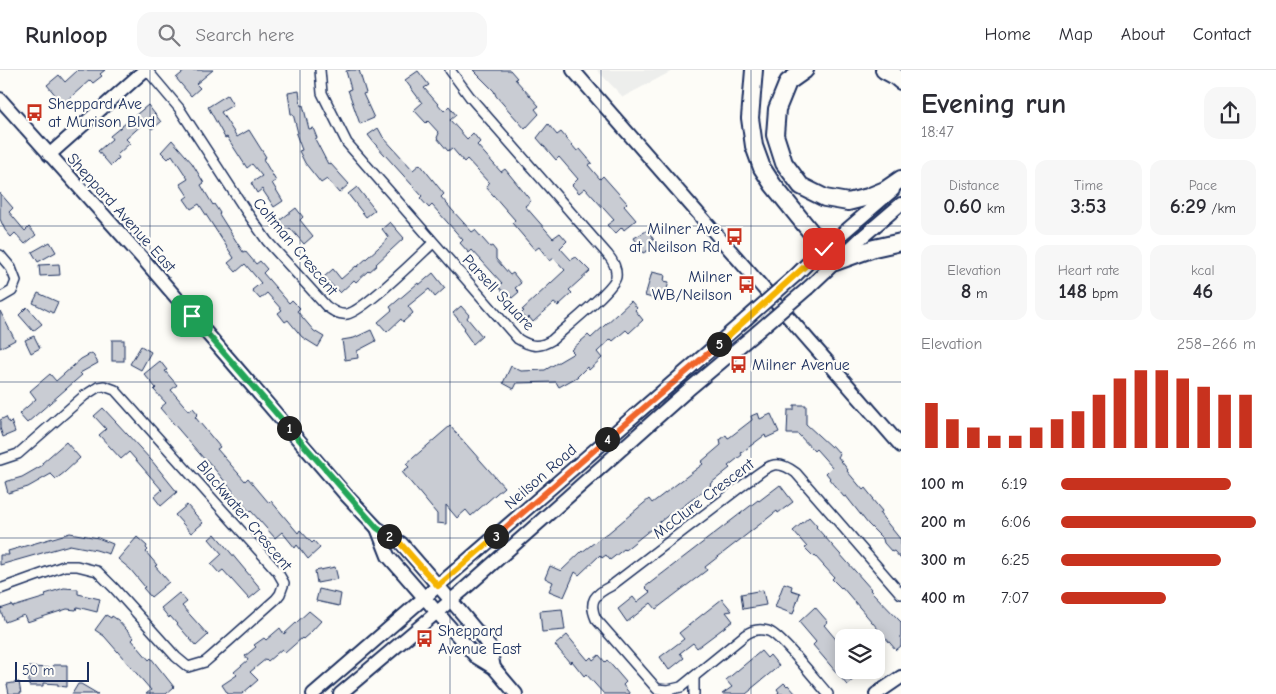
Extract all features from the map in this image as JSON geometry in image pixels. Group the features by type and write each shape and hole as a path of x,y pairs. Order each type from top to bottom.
{"highway":[{"path":"754,70 750,118 754,146 762,168 773,185 835,262 874,248 901,242"},
{"path":"805,70 788,82 777,109 775,135 784,163 801,186 825,198 848,202 885,190 901,179"},
{"path":"884,70 901,82"}],"main road":[{"path":"48,154 146,70"},
{"path":"573,70 901,446"},
{"name":"Sheppard Avenue East","path":"0,99 144,260 345,494 377,528 400,543 438,586 490,647 494,668"},
{"name":"Neilson Road","path":"313,694 901,184"},
{"name":"Neilson Road","path":"340,694 450,601 688,390 808,288 901,204"},
{"path":"546,492 558,506"},
{"name":"Sheppard Avenue East","path":"377,528 388,556 476,657 494,668 516,694"},
{"path":"876,694 901,677"}],"street":[{"name":"Coltman Crescent","path":"146,70 179,108 246,212 267,241 326,306 337,314 350,313 366,303 434,243"},
{"name":"Parsell Square","path":"320,70 322,93 347,143 518,339 534,346 543,345 552,340 610,288 616,276 614,265 608,255 470,98 450,70"},
{"path":"0,256 11,268 16,281 12,291 0,298"},
{"name":"Blackwater Crescent","path":"0,460 18,454 84,396 98,387 104,386 115,390 277,571 284,583 276,599 212,656 205,662 188,667 176,657 97,571 77,566 64,566 0,588"},
{"name":"McClure Crescent","path":"828,694 776,635 762,630 752,631 682,687 656,692 596,619 592,610 594,600 598,593 611,586 747,482 775,464 785,465 796,473 901,594"},
{"path":"694,677 694,694"}],"shaded area":[{"path":"597,70 674,70 623,97"}],"building":[{"path":"78,70 105,70 100,74 102,76 93,83 90,80 63,104 47,85 59,75 65,82"},
{"path":"186,70 213,70 196,84 200,88 191,96 176,78"},
{"path":"359,70 366,93 363,94 374,118 360,124 348,90 351,89 346,71"},
{"path":"473,70 510,70 517,78 515,79 539,106 535,109 539,114 525,129 496,96 494,91"},
{"path":"418,71 429,85 424,88 444,111 449,106 456,115 450,120 467,139 473,133 480,142 477,145 501,172 505,169 531,201 525,206 553,238 560,233 567,241 560,248 571,260 576,257 590,271 569,290 572,293 558,306 554,303 533,322 529,317 526,320 521,314 524,311 522,310 565,270 554,258 550,261 539,247 535,250 512,223 515,220 486,187 489,183 467,159 464,162 452,148 448,151 437,138 439,133 414,110 422,103 405,80"},
{"path":"299,91 301,106 303,105 309,129 313,128 317,138 315,139 328,164 330,163 349,184 339,193 327,179 321,183 305,163 299,151 302,150 296,134 298,133 293,114 291,114 288,93"},
{"path":"227,95 233,105 221,112 237,137 249,130 266,157 263,159 276,181 272,183 283,201 274,207 262,189 257,193 251,183 262,176 252,164 247,168 227,137 225,138 208,107"},
{"path":"148,105 161,122 152,129 145,122 126,139 130,143 117,155 119,158 111,166 98,151 112,139 110,136"},
{"path":"548,124 557,135 561,132 577,151 580,149 592,163 588,165 600,179 603,176 627,203 624,206 636,220 624,230 622,227 615,234 607,225 614,220 585,188 579,193 572,185 578,179 559,157 556,160 537,138"},
{"path":"378,128 383,137 413,170 420,164 444,194 441,197 453,211 472,232 475,230 496,251 496,259 510,275 513,273 521,283 515,288 519,292 512,298 507,292 505,294 498,286 502,283 472,250 469,253 460,243 463,240 432,205 429,208 420,198 422,196 375,144 368,135"},
{"path":"172,140 192,163 204,183 201,185 243,252 245,251 256,264 260,261 267,269 263,273 289,303 292,300 300,308 297,311 314,331 324,337 318,347 302,337 288,320 285,322 278,313 282,310 267,293 260,299 252,290 261,283 245,264 236,272 228,263 234,258 199,204 191,209 184,199 188,196 180,184 188,179 172,155 168,159 161,152"},
{"path":"357,187 375,210 366,217 348,194"},
{"path":"0,193 13,208 9,212 25,231 29,227 36,235 25,244 15,233 11,237 5,230 0,219"},
{"path":"296,208 303,217 300,220 313,236 304,244 290,228 286,231 279,221"},
{"path":"390,222 404,238 369,272 356,282 354,280 340,293 324,277 333,269 341,279 357,267 389,238 382,229"},
{"path":"648,230 657,246 643,253 634,238"},
{"path":"50,242 56,252 38,262 32,252"},
{"path":"59,264 60,275 40,276 39,265"},
{"path":"652,272 665,275 664,281 669,282 664,299 659,298 659,300 645,296"},
{"path":"433,273 445,288 435,297 429,289 408,306 413,313 403,322 401,319 387,332 378,322 392,310 390,307"},
{"path":"38,293 58,302 53,313 33,303"},
{"path":"631,301 643,320 629,333 626,330 613,341 611,339 597,352 602,358 589,370 587,367 577,377 559,387 556,382 517,383 514,389 503,383 511,366 521,371 545,370 574,353 571,350 588,335 591,338"},
{"path":"461,306 469,315 467,318 482,336 473,344 463,330 465,328 453,313"},
{"path":"27,307 42,324 33,331 19,315"},
{"path":"0,311 15,340 0,348"},
{"path":"371,330 376,341 357,351 358,358 345,360 342,340 354,338"},
{"path":"34,336 40,348 31,353 25,340"},
{"path":"112,340 124,340 124,361 112,361"},
{"path":"141,346 151,352 141,370 130,364"},
{"path":"92,353 98,363 80,373 82,375 27,423 19,414 36,399 30,391 50,374 56,381 81,359"},
{"path":"160,361 167,370 165,371 177,385 171,390 189,411 193,408 198,414 195,417 220,447 217,449 245,481 248,478 269,503 271,501 298,533 300,530 312,543 314,541 320,548 308,559 297,545 295,548 282,532 275,538 232,492 206,459 160,408 166,403 154,390 156,388 144,374"},
{"path":"794,405 806,405 806,424 831,447 832,445 840,454 838,457 847,471 863,490 865,488 873,498 882,511 880,514 901,540 901,559 894,551 892,552 846,496 844,497 829,479 826,473 832,467 816,449 814,451 798,434 787,434 788,410 794,410"},
{"path":"103,408 152,461 177,492 161,506 154,497 162,490 129,452 121,459 99,435 106,429 94,416"},
{"path":"758,413 760,419 771,414 779,432 766,438 765,435 741,453 742,455 728,466 730,468 711,485 673,514 671,513 625,550 610,560 606,555 602,558 600,555 579,575 575,572 564,597 549,591 553,582 545,578 550,566 561,571 582,551 607,534 649,499 652,503 703,464 701,462 721,445 720,440 726,435 728,438 730,437 752,420 751,416"},
{"path":"6,417 9,423 11,421 15,432 3,437 0,420"},
{"path":"450,426 504,487 471,516 466,510 457,518 446,505 446,524 437,523 437,514 402,472 409,467 406,464"},
{"path":"66,442 80,458 65,472 56,479 51,474 28,487 8,493 5,482 22,477 43,465 42,463"},
{"path":"780,485 793,502 778,513 777,511 705,567 707,570 656,609 651,603 627,622 618,609 633,597 637,602 650,592 645,587"},
{"path":"187,505 203,523 191,533 175,515"},
{"path":"809,517 870,590 901,622 901,646 896,650 885,637 885,629 878,629 842,587 832,579 834,577 805,548 807,547 793,531"},
{"path":"70,533 98,538 113,544 109,554 70,545 0,565 0,555 9,555 8,551"},
{"path":"215,534 261,589 249,599 223,570 219,573 211,564 222,554 209,539"},
{"path":"137,537 147,546 148,550 146,552 169,582 151,597 130,569 118,559"},
{"path":"335,567 338,579 317,583 315,571"},
{"path":"784,583 792,586 791,590 800,593 793,614 775,607"},
{"path":"64,588 78,589 78,594 100,599 97,612 77,607 76,610 67,609 27,622 24,615 5,622 0,609 46,597 45,594"},
{"path":"319,589 341,594 339,606 316,601"},
{"path":"763,590 766,605 743,609 741,594"},
{"path":"179,593 187,602 182,606 208,635 196,646 161,608"},
{"path":"722,599 732,611 726,612 733,621 697,648 693,643 680,653 684,658 669,670 660,657 684,639 679,633"},
{"path":"815,607 828,622 824,625 835,638 835,671 813,645 816,642 799,622"},
{"path":"562,609 565,630 542,632 540,611"},
{"path":"309,611 321,621 311,632 285,653 282,649 268,661 266,659 250,672 258,680 242,694 228,694 222,685 237,675 234,672 248,660 245,656 256,647 254,645 264,638 266,640 280,628 284,634"},
{"path":"106,615 118,620 134,638 132,640 149,660 151,658 174,687 166,694 146,694 151,690 104,636 95,630"},
{"path":"567,635 588,660 591,657 593,660 599,655 605,662 607,660 626,682 623,685 630,694 604,694 586,674 584,676 572,661 570,663 555,645"},
{"path":"761,651 767,658 770,655 779,666 746,694 722,694 732,687 726,680"},
{"path":"53,665 67,665 67,687 43,683 43,686 29,686 29,667 53,668"},
{"path":"842,679 854,679 847,685"},
{"path":"19,682 21,694 9,694 7,684"},
{"path":"784,683 796,694 777,694 779,692 777,689"},
{"path":"78,684 81,684 98,694 72,694"}],"place":[{"name":"Sheppard Ave at Murison Blvd","path":"34,112"},
{"name":"Milner Ave at Neilson Rd","path":"734,237"},
{"name":"Milner WB/Neilson","path":"746,285"},
{"name":"Milner Avenue","path":"738,364"},
{"name":"Sheppard Avenue East","path":"424,639"}],"route":[{"path":"192,316 345,494 377,528 400,543 438,586 720,343 824,249"}]}
